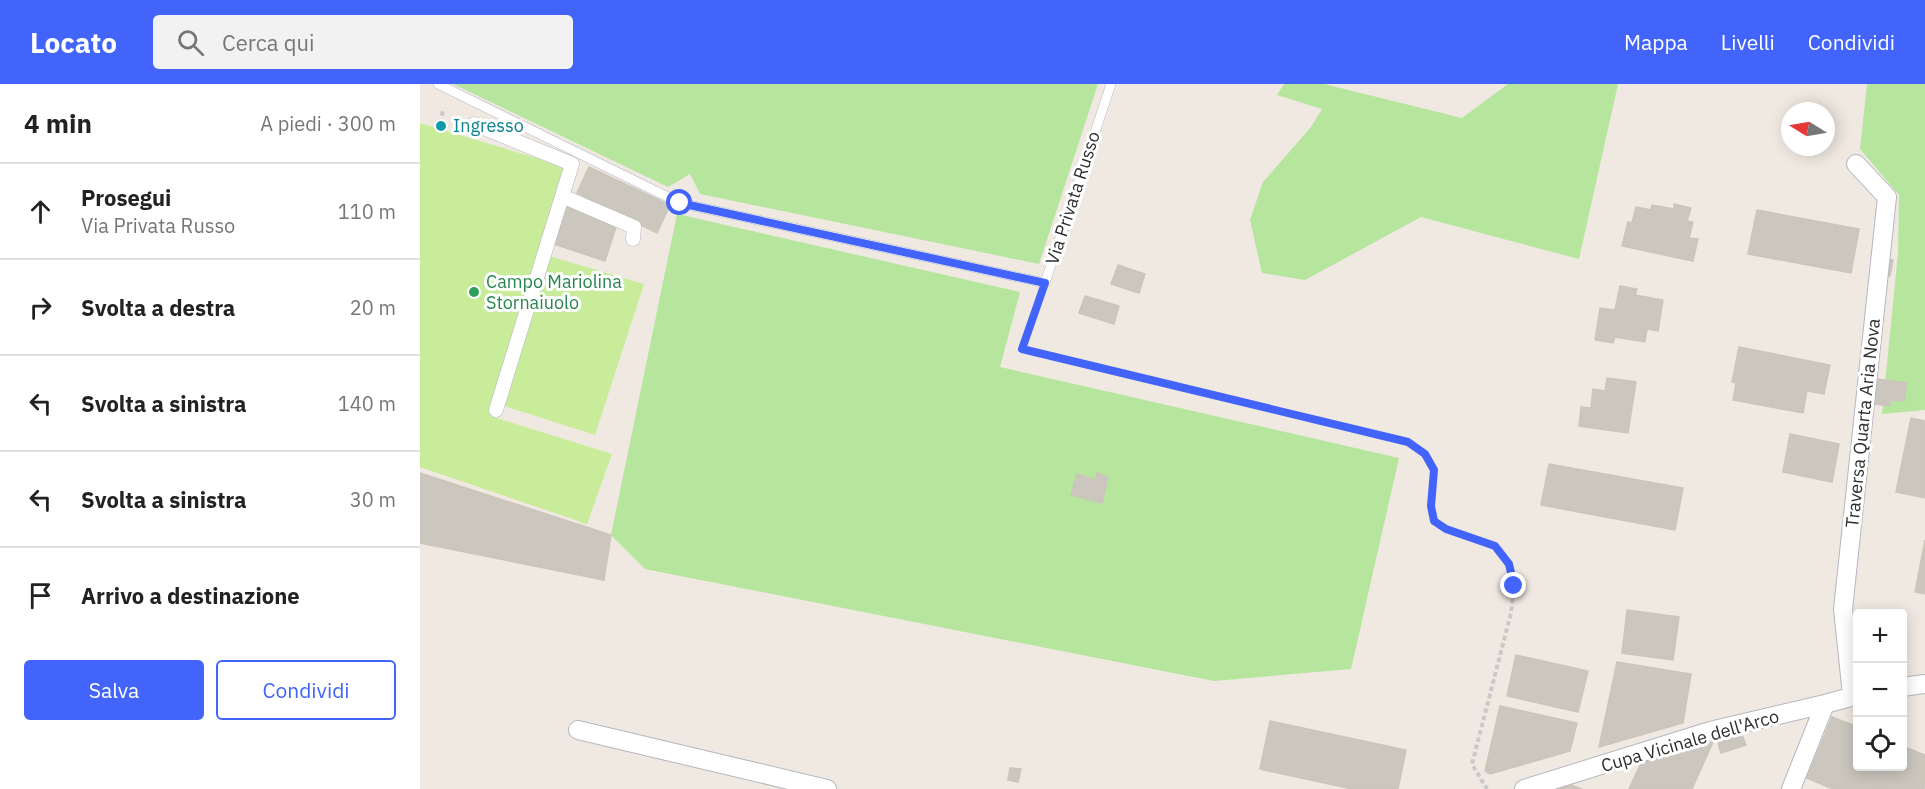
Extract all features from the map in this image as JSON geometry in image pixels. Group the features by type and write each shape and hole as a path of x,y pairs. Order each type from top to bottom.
{"street":[{"path":"474,124 572,164 496,410"},
{"name":"Traversa Quarta Aria Nova","path":"1853,681 1843,609 1887,197 1856,164"},
{"path":"562,196 634,227 633,239"},
{"path":"1907,686 1925,684"},
{"name":"Cupa Vicinale dell'Arco","path":"1524,789 1710,731 1853,696"},
{"path":"1791,789 1825,704"},
{"path":"578,730 827,789"}],"lane":[{"name":"Via Privata Russo","path":"438,84 680,203 1045,283 1111,84"}],"path":[{"path":"440,123 443,111"},
{"path":"1045,283 1022,349 1408,442 1425,454 1434,470 1431,506 1434,521 1446,529 1495,546 1509,564 1514,586 1511,613 1472,764 1486,789"}],"green space":[{"path":"453,84 1098,84 1039,264 700,194 690,174 668,187"},
{"path":"1284,84 1324,84 1462,118 1508,84 1618,84 1579,259 1421,217 1305,280 1262,273 1250,220 1263,182 1311,127 1322,109 1277,95"},
{"path":"1867,84 1925,84 1925,410 1882,414 1898,253 1899,195 1860,149"},
{"name":"Campo Mariolina Stornaiuolo","path":"420,123 566,167 490,416 612,454 587,524 420,467"},
{"path":"677,214 1020,292 1000,367 1399,458 1351,669 1214,681 645,569 611,535"},
{"path":"549,256 644,284 595,435 501,405"}],"building":[{"name":"Ingresso","path":"436,122 447,125 446,130 435,127"},
{"path":"589,167 670,205 657,233 577,193"},
{"path":"1674,204 1691,208 1687,221 1693,222 1689,238 1698,239 1693,261 1622,246 1628,222 1632,223 1636,207 1651,210 1652,205 1674,209"},
{"path":"568,206 617,224 605,261 554,244"},
{"path":"1757,210 1859,229 1851,273 1748,254"},
{"path":"1886,259 1893,260 1890,276 1882,275"},
{"path":"1118,265 1145,274 1139,293 1111,284"},
{"path":"1620,286 1637,289 1635,295 1663,300 1658,331 1647,329 1645,342 1615,337 1613,343 1595,340 1600,308 1615,310"},
{"path":"1085,296 1119,306 1114,324 1079,313"},
{"path":"1739,347 1830,365 1824,394 1807,391 1803,413 1733,400 1736,383 1732,382"},
{"path":"1607,378 1636,382 1628,433 1579,426 1581,407 1591,408 1593,389 1605,391"},
{"path":"1877,379 1907,383 1904,401 1890,400 1890,406 1867,403 1869,390 1875,391"},
{"path":"1911,418 1925,421 1925,498 1896,492"},
{"path":"1790,434 1839,444 1832,482 1783,472"},
{"path":"1549,464 1683,488 1675,530 1541,505"},
{"path":"420,473 611,535 604,580 420,543"},
{"path":"1097,473 1108,477 1102,503 1071,495 1077,474 1096,480"},
{"path":"1925,540 1925,594 1915,592"},
{"path":"1627,610 1679,617 1673,660 1622,653"},
{"path":"1516,655 1588,671 1578,712 1507,696"},
{"path":"1617,662 1691,674 1683,723 1599,747"},
{"path":"1500,706 1577,723 1570,751 1490,774 1485,771"},
{"path":"1832,717 1853,725 1853,771 1907,771 1907,748 1925,755 1924,789 1833,789 1807,778"},
{"path":"1270,721 1406,750 1398,789 1352,789 1260,769"},
{"path":"1741,732 1746,745 1721,753 1717,740"},
{"path":"1713,742 1692,789 1629,789 1642,761"},
{"path":"1010,768 1021,769 1018,782 1008,780"},
{"path":"1571,785 1582,789 1557,789"}],"place":[{"name":"Ingresso","path":"441,126"},
{"name":"Campo Mariolina Stornaiuolo","path":"474,292"}],"route":[{"path":"680,203 1045,283 1022,349 1408,442 1425,454 1434,470 1431,506 1434,521 1446,529 1495,546 1509,564 1514,586"}]}
